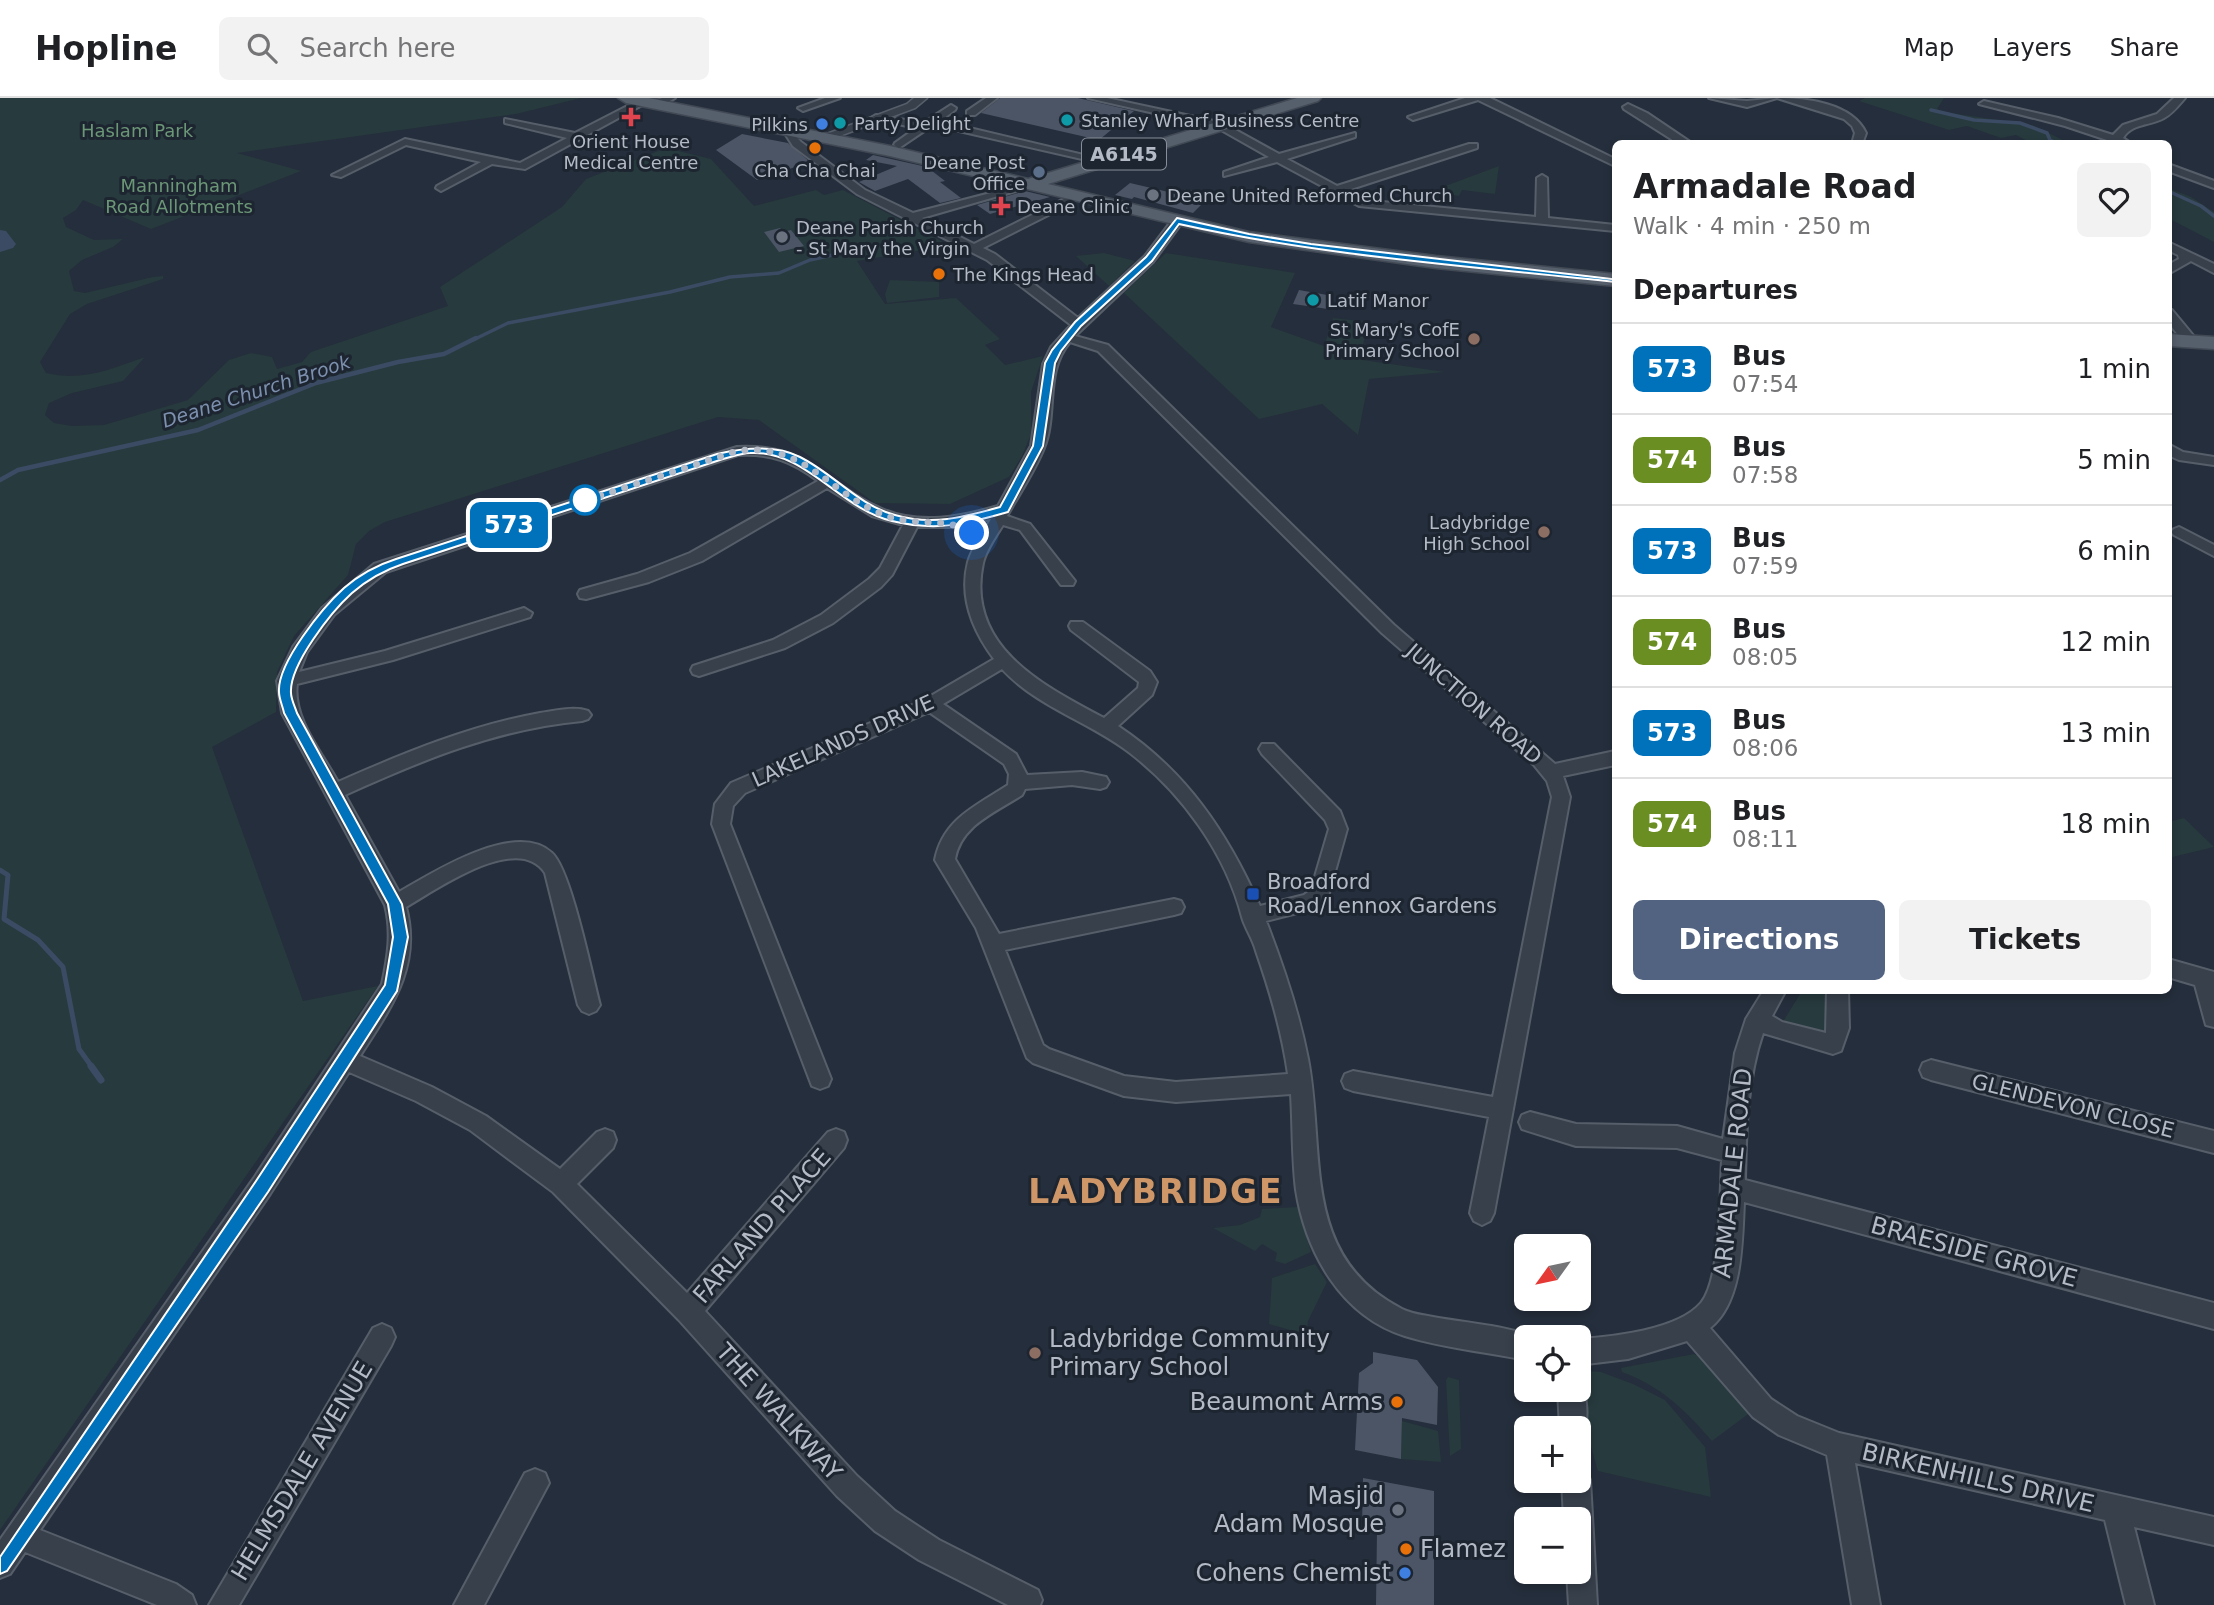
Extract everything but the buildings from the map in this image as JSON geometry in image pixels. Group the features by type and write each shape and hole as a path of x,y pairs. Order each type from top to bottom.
{"main road":[{"name":"A6145","path":"1029,184 1313,98"},
{"path":"648,101 1029,184 1249,237 1612,280"},
{"path":"2172,326 2191,342 2214,344"}],"street":[{"path":"803,108 835,98"},
{"path":"971,113 992,98"},
{"path":"1093,98 1219,125 1364,204 1612,228"},
{"path":"1152,111 1157,98"},
{"path":"1413,117 1475,98"},
{"path":"1482,98 1612,161"},
{"path":"1714,98 1747,104 1772,98"},
{"path":"1783,98 1848,117 1859,128 1861,135 1859,140"},
{"path":"2123,140 2119,133 2127,127 2161,116 2180,98"},
{"path":"822,138 909,107 916,99"},
{"path":"337,175 405,142 521,167 648,101"},
{"path":"1984,104 2054,118 2123,140"},
{"path":"1628,107 1681,140"},
{"path":"899,145 951,108"},
{"path":"876,118 928,124 1104,161"},
{"path":"509,121 577,137"},
{"name":"JUNCTION ROAD","path":"789,131 797,144 860,192 974,248 1000,264 1072,330 1103,348 1358,601 1552,772 1562,797 1482,1213"},
{"path":"1228,174 1352,136"},
{"path":"1336,190 1473,146"},
{"path":"441,188 490,161"},
{"path":"2172,169 2214,185"},
{"path":"1542,178 1542,221"},
{"path":"909,218 1029,184"},
{"path":"974,248 1051,213 1068,201"},
{"path":"1177,221 1149,259 1072,330 1050,363 1038,446 982,547 973,575 976,607 981,624 1003,661 1044,694 1106,727 1155,764 1194,805 1227,859 1270,961 1283,1007 1300,1083 1307,1188 1312,1218 1325,1249 1348,1284 1402,1322 1514,1345"},
{"path":"2172,247 2214,269"},
{"path":"2172,268 2182,264 2184,253"},
{"path":"0,1564 262,1186 392,986 401,937 395,904 291,713 285,693 286,681 311,634 334,604 362,579 400,561 737,451 760,450 784,454 808,465 862,506 912,523 955,523 1001,514 1025,527 1067,581"},
{"path":"2174,452 2214,461"},
{"path":"586,594 643,578 696,557 829,481"},
{"path":"699,670 779,644 827,619 875,583 886,570 912,523"},
{"path":"955,523 972,533 982,547"},
{"path":"2179,532 2206,544"},
{"path":"286,681 387,656 524,613"},
{"path":"1077,626 1144,675 1148,682 1146,691 1106,727"},
{"name":"LAKELANDS DRIVE","path":"820,1079 721,824 723,804 738,788 930,704 1003,661"},
{"path":"930,704 1010,759 1017,769 1020,782 1015,790 957,827 948,840 945,852 948,868 985,925 994,944 1032,1045 1041,1056 1124,1086 1176,1092 1300,1083"},
{"path":"334,792 420,753 488,730 526,720 582,715"},
{"path":"1252,916 1310,902 1320,894 1338,830 1333,816 1268,749"},
{"path":"1552,772 1612,759"},
{"path":"1020,782 1037,784 1091,778 1100,782"},
{"path":"395,904 498,852 519,849 536,852 548,860 555,873 589,1006"},
{"path":"994,944 1174,906"},
{"path":"2172,969 2209,979 2214,1018"},
{"name":"ARMADALE ROAD","path":"1591,1350 1659,1339 1691,1326 1709,1313 1719,1295 1734,1188 1734,1153 1744,1060 1757,1019 1773,994"},
{"path":"1757,1019 1777,1030 1833,1044 1838,1028 1837,994"},
{"name":"THE WALKWAY","path":"345,1060 424,1094 478,1123 561,1184 688,1311 847,1486 885,1521 929,1550 1028,1600"},
{"name":"GLENDEVON CLOSE","path":"1931,1070 2214,1142"},
{"path":"1353,1081 1502,1109"},
{"path":"1530,1122 1576,1135 1678,1137 1734,1153"},
{"path":"561,1184 605,1140"},
{"name":"FARLAND PLACE","path":"688,1311 836,1140"},
{"name":"BRAESIDE GROVE","path":"1734,1188 2214,1316"},
{"name":"BIRKENHILLS DRIVE","path":"1691,1326 1762,1408 1787,1426 1839,1446 2214,1531"},
{"name":"HELMSDALE AVENUE","path":"222,1605 382,1337"},
{"name":"BIRKENHILLS DRIVE","path":"1839,1446 1866,1605"},
{"path":"468,1605 535,1483"},
{"name":"BIRKENHILLS DRIVE","path":"2116,1510 2140,1605"},
{"path":"20,1536 166,1594 182,1605"},
{"path":"1582,1584 1583,1605"}],"green space":[{"path":"0,98 581,98 516,114 237,153 301,171 151,229 83,200 76,210 63,218 66,227 94,240 123,239 113,247 82,260 69,271 74,291 85,293 153,277 163,276 163,279 87,304 70,314 40,362 46,373 84,375 145,357 123,381 72,393 49,403 45,415 54,423 72,426 104,425 188,400 229,360 251,353 272,357 277,369 302,362 311,352 448,306 440,287 562,207 586,179 666,148 711,159 754,206 816,190 824,195 843,190 943,242 923,250 857,261 885,304 956,298 1000,339 985,345 1005,365 1043,356 1031,392 1031,434 1009,477 950,504 875,503 759,420 718,417 385,522 369,531 356,544 348,575 294,636 277,672 276,712 212,747 303,1001 378,986 0,1530"},
{"path":"1865,98 1944,98 1937,109 1944,112 2032,125 2063,140 2025,140 2016,135 2001,138 1967,126 1949,130 1859,101"},
{"path":"1499,166 1495,194 1462,190 1459,196 1446,194 1440,188"},
{"path":"2172,190 2191,197 2214,212 2214,242 2172,220"},
{"path":"1104,253 1135,261 1109,286 1076,256"},
{"path":"1166,253 1295,273 1271,327 1363,360 1445,372 1369,379 1358,435 1322,404 1259,419 1124,293"},
{"path":"890,280 939,282 939,297 887,303 885,294"},
{"path":"1333,318 1369,322 1362,349 1325,344"},
{"path":"2184,818 2214,847 2172,857 2172,821"},
{"path":"1800,994 1824,994 1830,998 1830,1031 1825,1034 1789,1025 1784,1020"},
{"path":"1298,1207 1311,1252 1285,1264 1275,1261 1277,1253 1262,1244 1255,1251 1213,1228 1240,1225 1260,1217 1262,1209"},
{"path":"1315,1264 1327,1282 1308,1321 1307,1329 1297,1332 1269,1324 1272,1278"},
{"path":"1694,1354 1704,1359 1751,1412 1712,1441 1672,1400 1649,1384 1622,1372 1621,1368"},
{"path":"1591,1371 1633,1384 1665,1400 1705,1447 1711,1497 1598,1471 1591,1446 1591,1416 1585,1416 1584,1402 1591,1402"},
{"path":"1448,1377 1459,1380 1461,1449 1450,1456 1446,1380"},
{"path":"1402,1421 1438,1431 1441,1462 1401,1459"}],"waterway":[{"path":"1931,110 1974,120 2020,123 2047,133 2050,140"},
{"path":"2172,193 2201,206 2214,216"},
{"path":"0,235 7,244 0,247"},
{"name":"Deane Church Brook","path":"473,340 508,323 670,292 730,277 779,273 810,260 846,252"},
{"name":"Deane Church Brook","path":"0,480 18,470 198,430 316,383 398,362 444,354 476,338"},
{"path":"0,870 8,875 4,919 38,940 63,967 79,1049 92,1067"},
{"path":"91,1066 101,1080"}],"bus line":[{"name":"573","path":"0,1564 262,1186 392,986 401,937 395,904 291,713 285,693 286,681 311,634 348,590 380,568 720,456 750,449 784,454 796,459 862,506 876,513 912,523 955,523 1004,509 1038,446 1050,363 1056,350 1078,324 1149,259 1177,221 1249,237 1311,246 1612,280"}],"place":[{"name":"Orient House Medical Centre","path":"631,117"},
{"name":"Stanley Wharf Business Centre","path":"1067,120"},
{"name":"Party Delight","path":"840,123"},
{"name":"Pilkins","path":"822,124"},
{"name":"Cha Cha Chai","path":"815,148"},
{"name":"Deane Post Office","path":"1039,172"},
{"name":"Deane United Reformed Church","path":"1153,195"},
{"name":"Deane Clinic","path":"1001,206"},
{"name":"Deane Parish Church - St Mary the Virgin","path":"782,237"},
{"name":"The Kings Head","path":"939,274"},
{"name":"Latif Manor","path":"1313,300"},
{"name":"St Mary's CofE Primary School","path":"1474,339"},
{"name":"Ladybridge High School","path":"1544,532"},
{"name":"Broadford Road/Lennox Gardens","path":"1253,894"},
{"name":"Ladybridge Community Primary School","path":"1035,1353"},
{"name":"Beaumont Arms","path":"1397,1402"},
{"name":"Masjid Adam Mosque","path":"1398,1510"},
{"name":"Flamez","path":"1406,1549"},
{"name":"Cohens Chemist","path":"1405,1573"}],"district":[{"name":"LADYBRIDGE","path":"1156,1191"}],"route":[{"path":"585,500 575,504 750,449 784,454 808,465 850,498 876,513 912,523 955,523 972,533"}],"park label":[{"name":"Haslam Park","path":"137,130"},
{"name":"Manningham Road Allotments","path":"179,196"}]}
